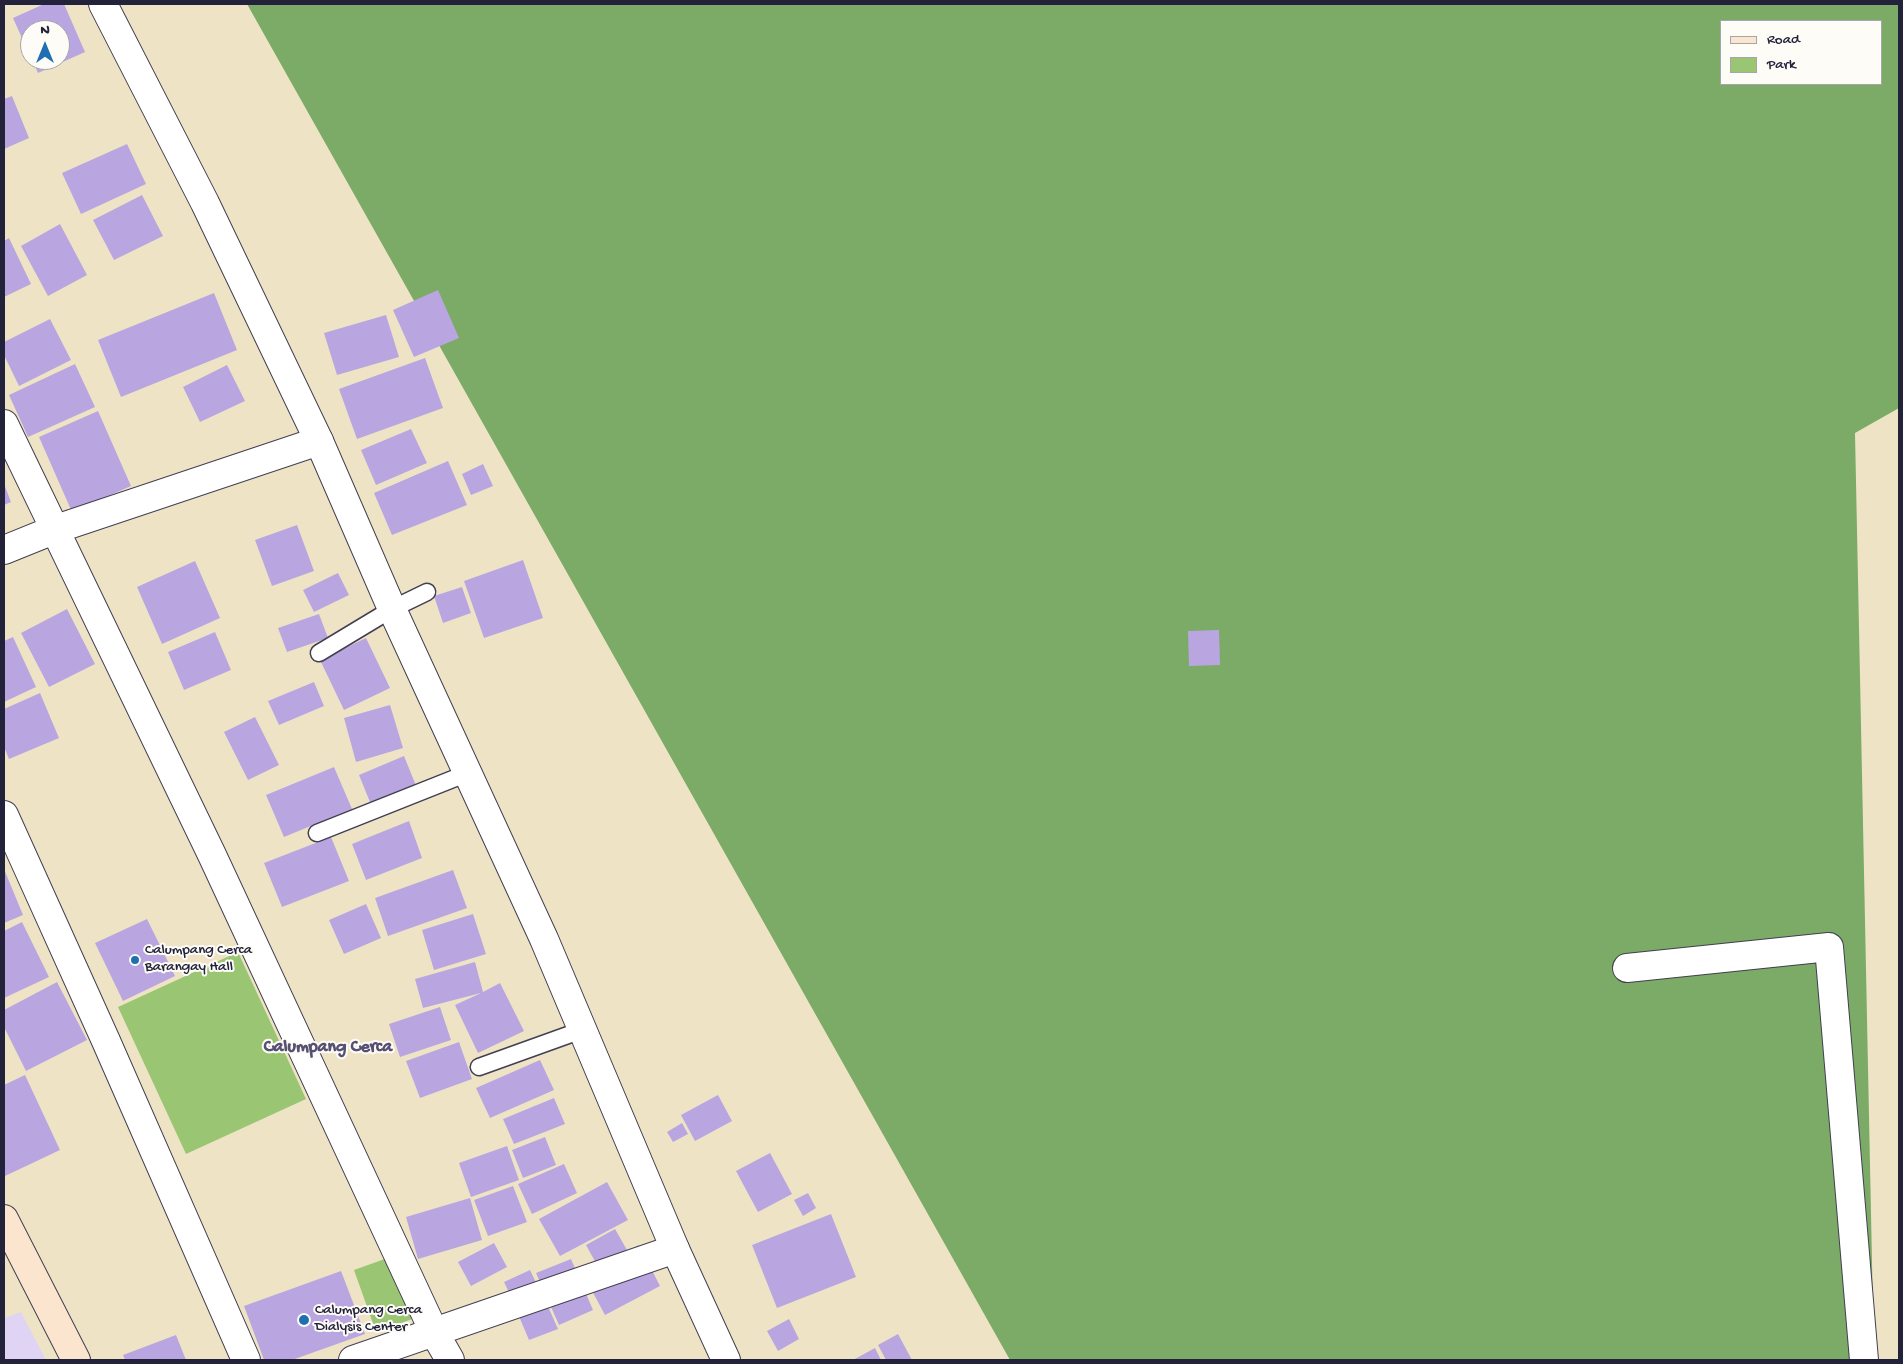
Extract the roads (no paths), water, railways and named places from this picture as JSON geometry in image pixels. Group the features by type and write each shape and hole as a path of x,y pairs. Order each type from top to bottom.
{"main road":[{"path":"4,1219 76,1360"}],"street":[{"path":"102,4 205,203 319,441 392,609 468,773 582,1030 675,1248 726,1360"},
{"path":"4,424 220,873 434,1332 450,1360"},
{"path":"4,550 56,529 319,441"},
{"path":"4,815 106,1041 246,1360"},
{"path":"1627,968 1829,947 1864,1360"},
{"path":"353,1360 675,1248"}],"lane":[{"path":"319,653 392,609 427,592"},
{"path":"317,834 468,773"},
{"path":"479,1067 582,1030"}],"place":[{"name":"Calumpang Cerca Barangay Hall","path":"135,960"},
{"name":"Calumpang Cerca Dialysis Center","path":"304,1320"}],"district":[{"name":"Calumpang Cerca","path":"328,1048"}]}
